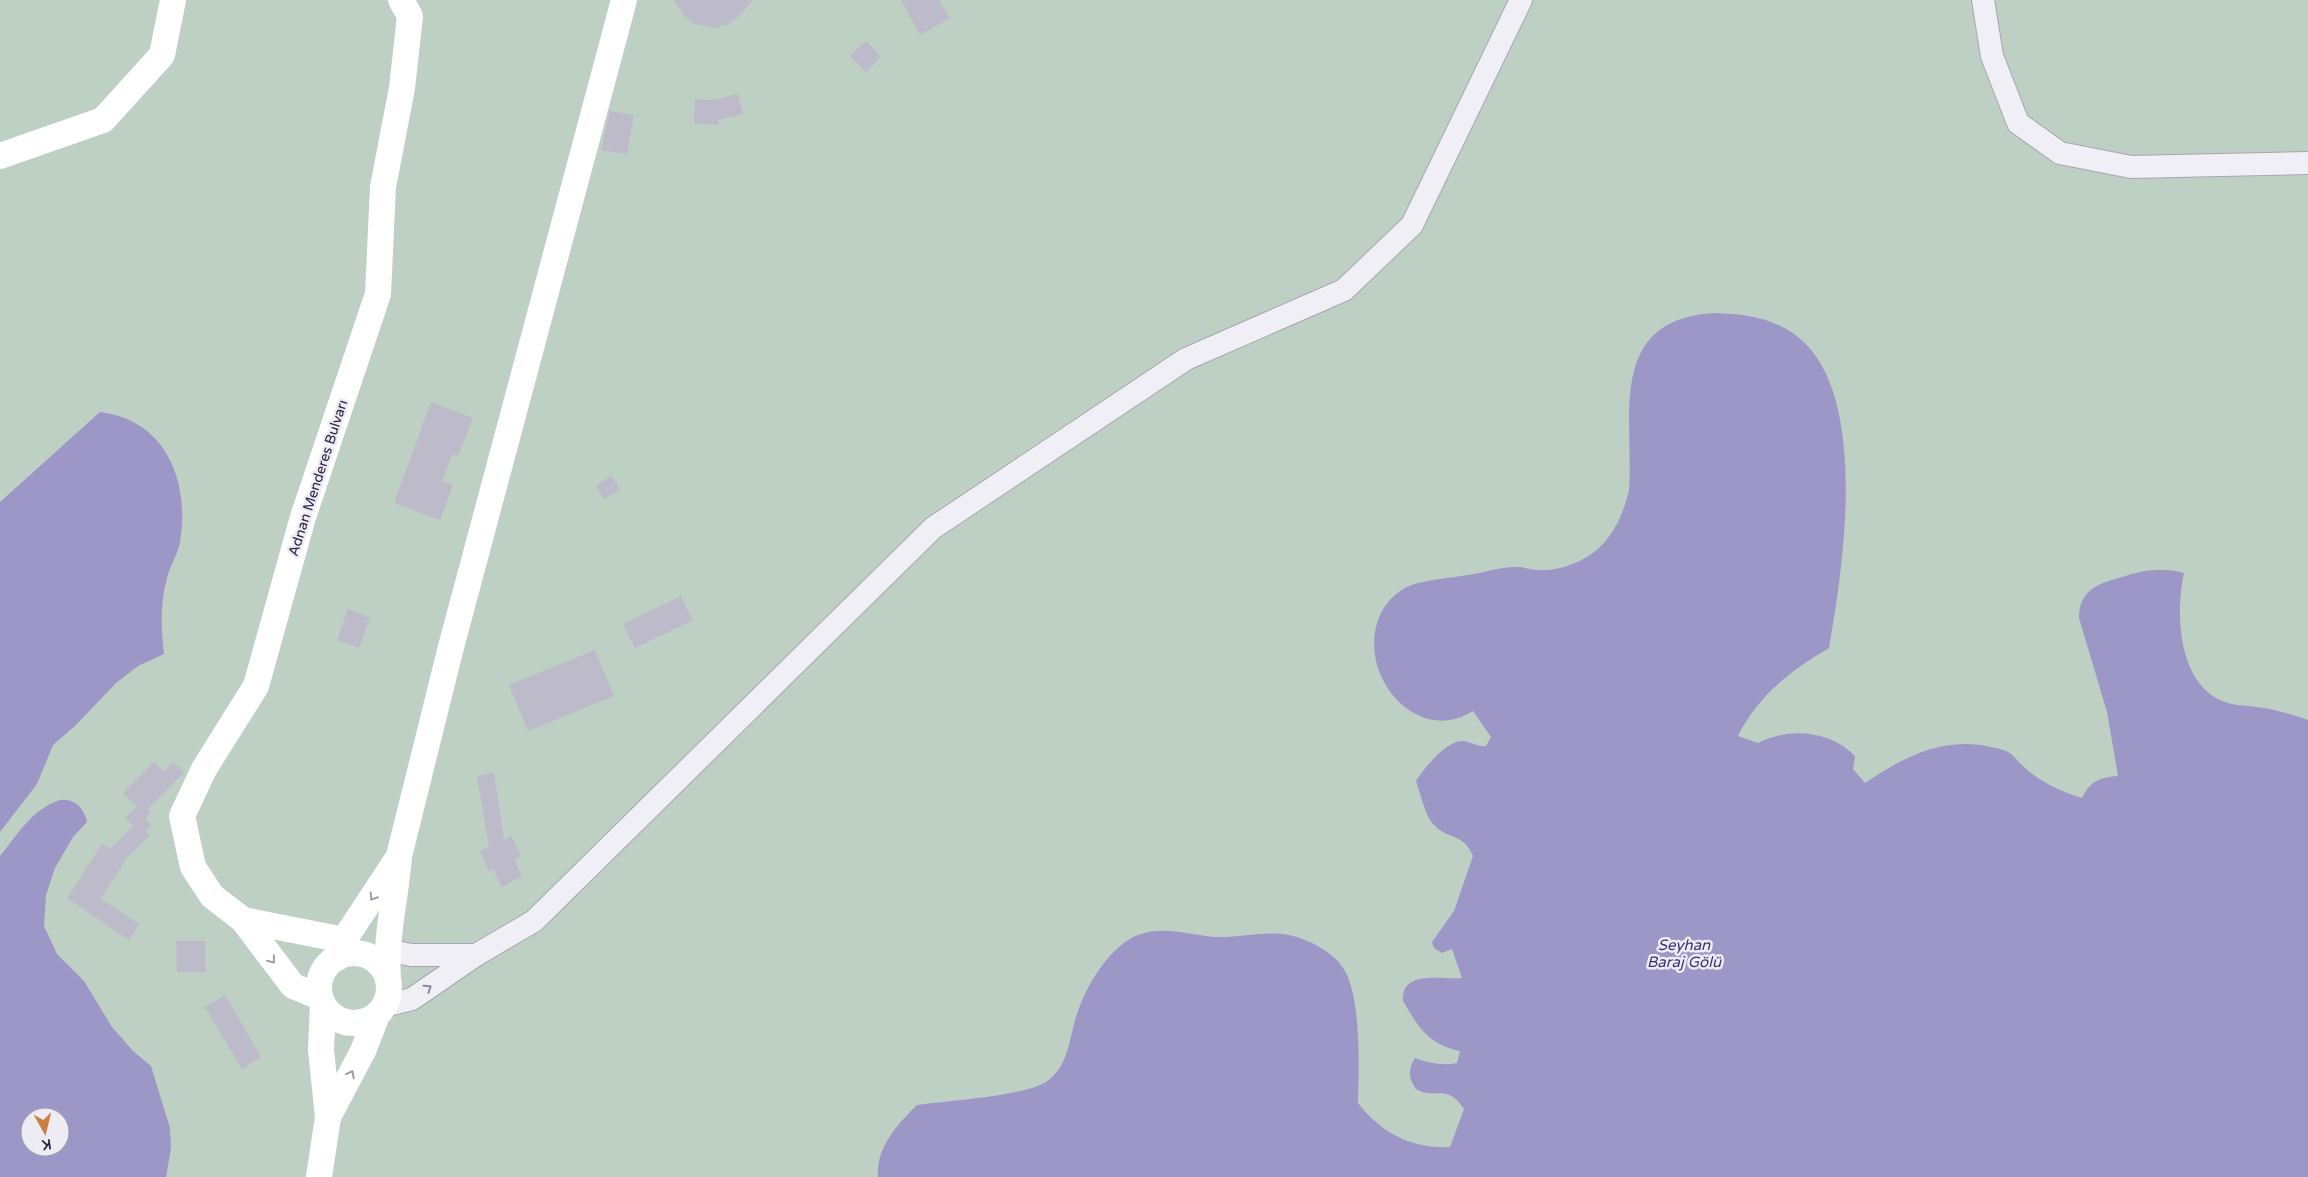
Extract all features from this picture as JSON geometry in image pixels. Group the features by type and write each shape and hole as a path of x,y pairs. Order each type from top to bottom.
{"main road":[{"path":"0,156 103,120 162,56 173,0"},
{"name":"Adnan Menderes Bulvarı","path":"243,920 212,896 192,867 182,816 204,769 256,686 303,517 378,294 383,187 402,88 410,16 401,0"},
{"path":"328,1117 363,1050 387,998 386,950 397,882 399,856 456,629 624,0"},
{"path":"319,1177 328,1117 321,1050 321,1001 319,986 322,975 328,965 341,949 399,856"},
{"path":"243,920 341,949 349,954 362,954 373,959 382,968 388,979"},
{"path":"243,920 293,986 321,1001 330,1014 347,1022 366,1021 380,1011"}],"street":[{"path":"380,1011 412,999 476,955 534,921 933,528 1186,359 1344,290 1412,225 1521,0"},
{"path":"1983,0 1992,56 2018,123 2060,153 2131,167 2308,163"},
{"path":"386,950 411,955 476,955"}],"green space":[{"path":"0,0 2308,0 2308,1177 0,1177"}],"water":[{"name":"Seyhan Baraj Gölü","path":"1715,313 1759,318 1779,325 1798,337 1821,363 1835,399 1843,440 1846,484 1840,574 1829,648 1802,665 1777,685 1755,709 1738,736 1758,743 1770,738 1796,733 1821,736 1845,747 1855,756 1853,769 1865,783 1908,758 1940,747 1956,744 1973,744 1993,747 2012,755 2043,781 2082,798 2092,784 2106,777 2118,776 2107,712 2079,618 2082,602 2094,587 2107,581 2149,570 2184,573 2180,608 2184,646 2189,665 2198,681 2209,694 2225,702 2276,710 2308,720 2308,1177 878,1177 878,1166 884,1146 902,1120 917,1105 1021,1091 1046,1082 1054,1075 1060,1068 1068,1050 1081,1002 1089,985 1100,969 1111,954 1130,939 1153,931 1215,937 1283,934 1311,942 1329,953 1343,967 1352,988 1358,1038 1358,1103 1377,1123 1398,1137 1423,1145 1450,1147 1464,1109 1452,1096 1423,1092 1416,1089 1411,1081 1410,1070 1415,1058 1436,1064 1457,1063 1460,1051 1440,1044 1426,1034 1403,1001 1404,991 1409,984 1416,980 1424,978 1462,978 1452,949 1442,953 1434,948 1432,942 1454,911 1473,856 1465,844 1439,830 1431,822 1416,781 1430,762 1450,745 1463,741 1486,746 1491,737 1473,711 1457,718 1442,721 1426,718 1412,712 1400,703 1389,691 1381,677 1376,661 1374,649 1377,624 1387,603 1395,595 1418,583 1506,568 1553,569 1575,563 1596,551 1617,524 1629,490 1630,403 1633,376 1641,352 1656,333 1680,319"},
{"path":"100,412 123,417 142,427 157,441 168,457 176,476 181,497 182,519 180,542 168,574 163,597 162,626 164,654 138,666 116,683 76,725 53,745 37,784 0,832 0,502"},
{"path":"65,800 74,802 84,812 87,822 73,837 55,868 46,895 44,926 57,954 84,981 112,1027 133,1051 151,1066 170,1128 171,1148 166,1177 0,1177 0,856 26,823 50,804"}],"building":[{"path":"674,0 753,0 737,18 727,25 714,28 695,24 685,17"},
{"path":"901,0 939,0 950,18 920,35"},
{"path":"866,41 881,57 866,72 850,56"},
{"path":"738,94 743,114 718,120 718,125 694,123 695,99 713,100"},
{"path":"610,111 634,115 627,154 601,150"},
{"path":"431,402 473,418 458,456 453,454 442,481 453,485 440,520 394,503"},
{"path":"611,476 620,489 604,499 596,486"},
{"path":"681,596 693,620 635,648 623,624"},
{"path":"348,609 370,618 359,648 337,640"},
{"path":"595,650 614,696 528,731 509,685"},
{"path":"154,762 164,772 173,762 184,773 148,809 151,812 145,819 151,825 145,831 150,835 126,859 101,899 139,924 129,940 67,898 102,844 110,849 133,826 125,818 137,806 123,793"},
{"path":"494,773 504,840 511,836 521,856 514,859 522,876 502,887 493,869 489,871 480,851 489,847 477,776"},
{"path":"176,941 205,941 206,972 177,972"},
{"path":"225,995 261,1057 242,1069 205,1007"}]}
